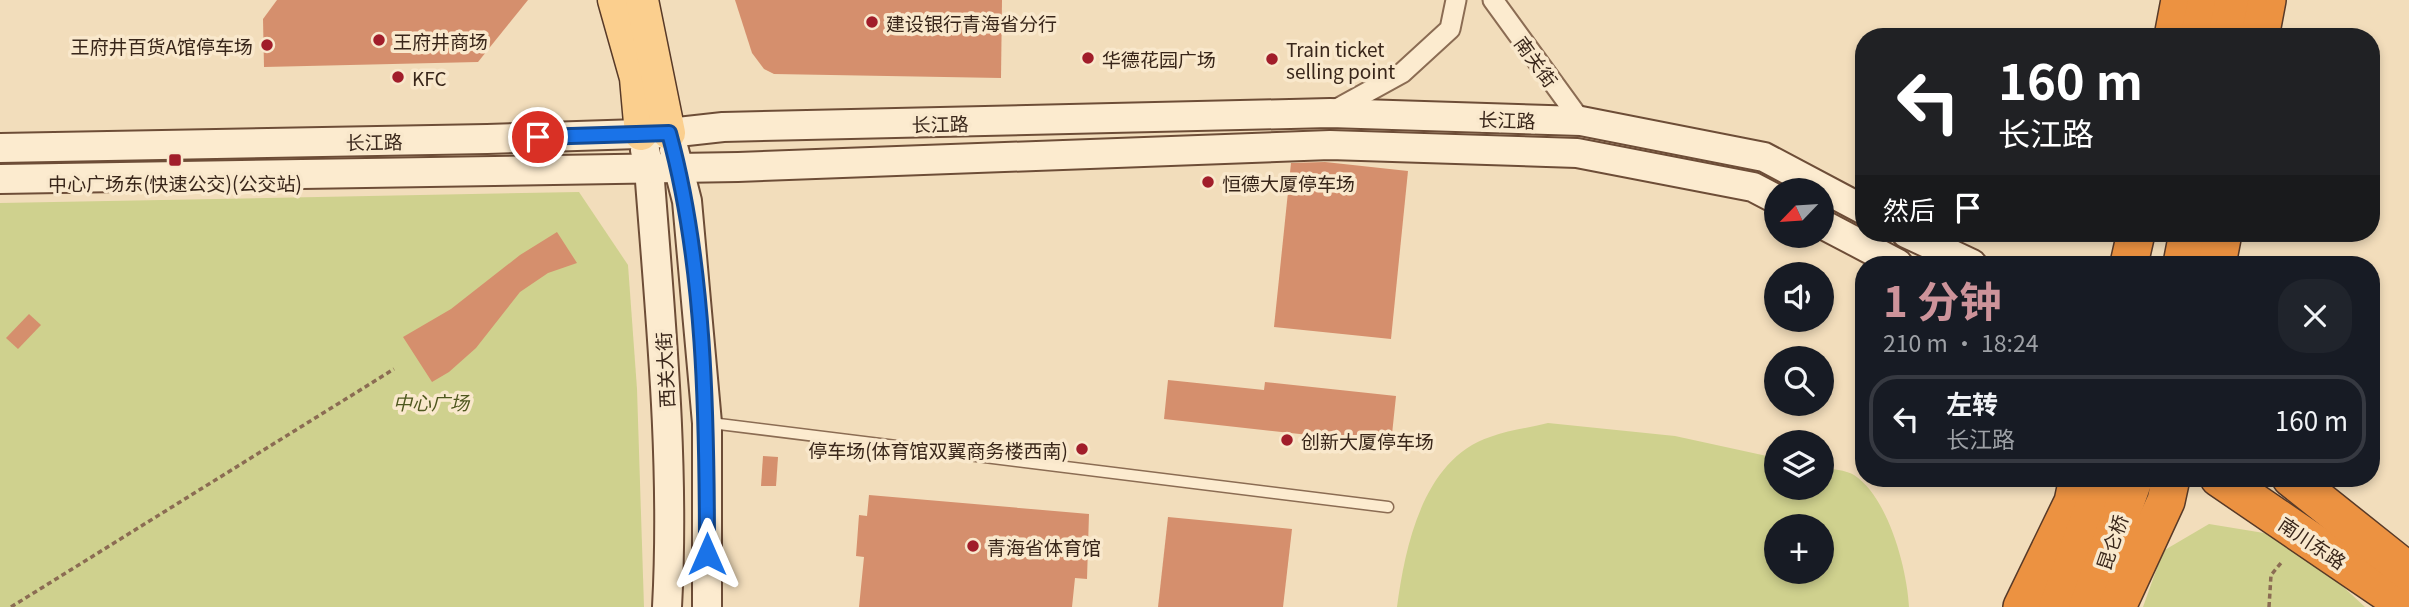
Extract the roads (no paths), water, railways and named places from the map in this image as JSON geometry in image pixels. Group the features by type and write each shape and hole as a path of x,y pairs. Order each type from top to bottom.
{"highway":[{"path":"2175,28 2180,0"},
{"path":"2201,28 2207,0"},
{"path":"2229,28 2234,0"},
{"path":"2262,28 2267,0"},
{"path":"2022,607 2073,502 2076,487"},
{"name":"昆仑桥","path":"2058,607 2101,487"},
{"name":"昆仑桥","path":"2088,607 2131,487"},
{"path":"2117,607 2166,501 2169,487"},
{"name":"南川东路","path":"2231,487 2407,607"},
{"name":"南川东路","path":"2302,487 2409,572"}],"main road":[{"path":"614,0 655,133 678,166 687,201 707,423 707,607"},
{"path":"642,0 655,133"},
{"name":"长江路","path":"0,148 655,133 723,127 1330,113 1581,121 1764,157 1855,205"},
{"name":"西关大街","path":"655,133 649,168 665,379 670,548 667,607"},
{"name":"长江路","path":"0,179 738,167 1330,145 1577,153 1754,187 1764,193"},
{"path":"1834,230 1855,241"},
{"path":"1856,242 1883,256"},
{"path":"1925,242 1955,256"}],"street":[{"path":"1330,113 1402,73 1450,29 1456,0"},
{"name":"南关街","path":"1493,0 1581,121"}],"lane":[{"path":"707,423 1388,508"}],"place":[{"name":"建设银行青海省分行","path":"872,22"},
{"name":"王府井商场","path":"379,40"},
{"name":"王府井百货A馆停车场","path":"267,45"},
{"name":"华德花园广场","path":"1088,58"},
{"name":"Train ticket selling point","path":"1272,59"},
{"name":"KFC","path":"398,77"},
{"name":"中心广场东(快速公交)(公交站)","path":"175,160"},
{"name":"恒德大厦停车场","path":"1208,182"},
{"name":"创新大厦停车场","path":"1287,440"},
{"name":"停车场(体育馆双翼商务楼西南)","path":"1082,449"},
{"name":"青海省体育馆","path":"973,546"}],"park label":[{"name":"中心广场","path":"431,401"}]}
